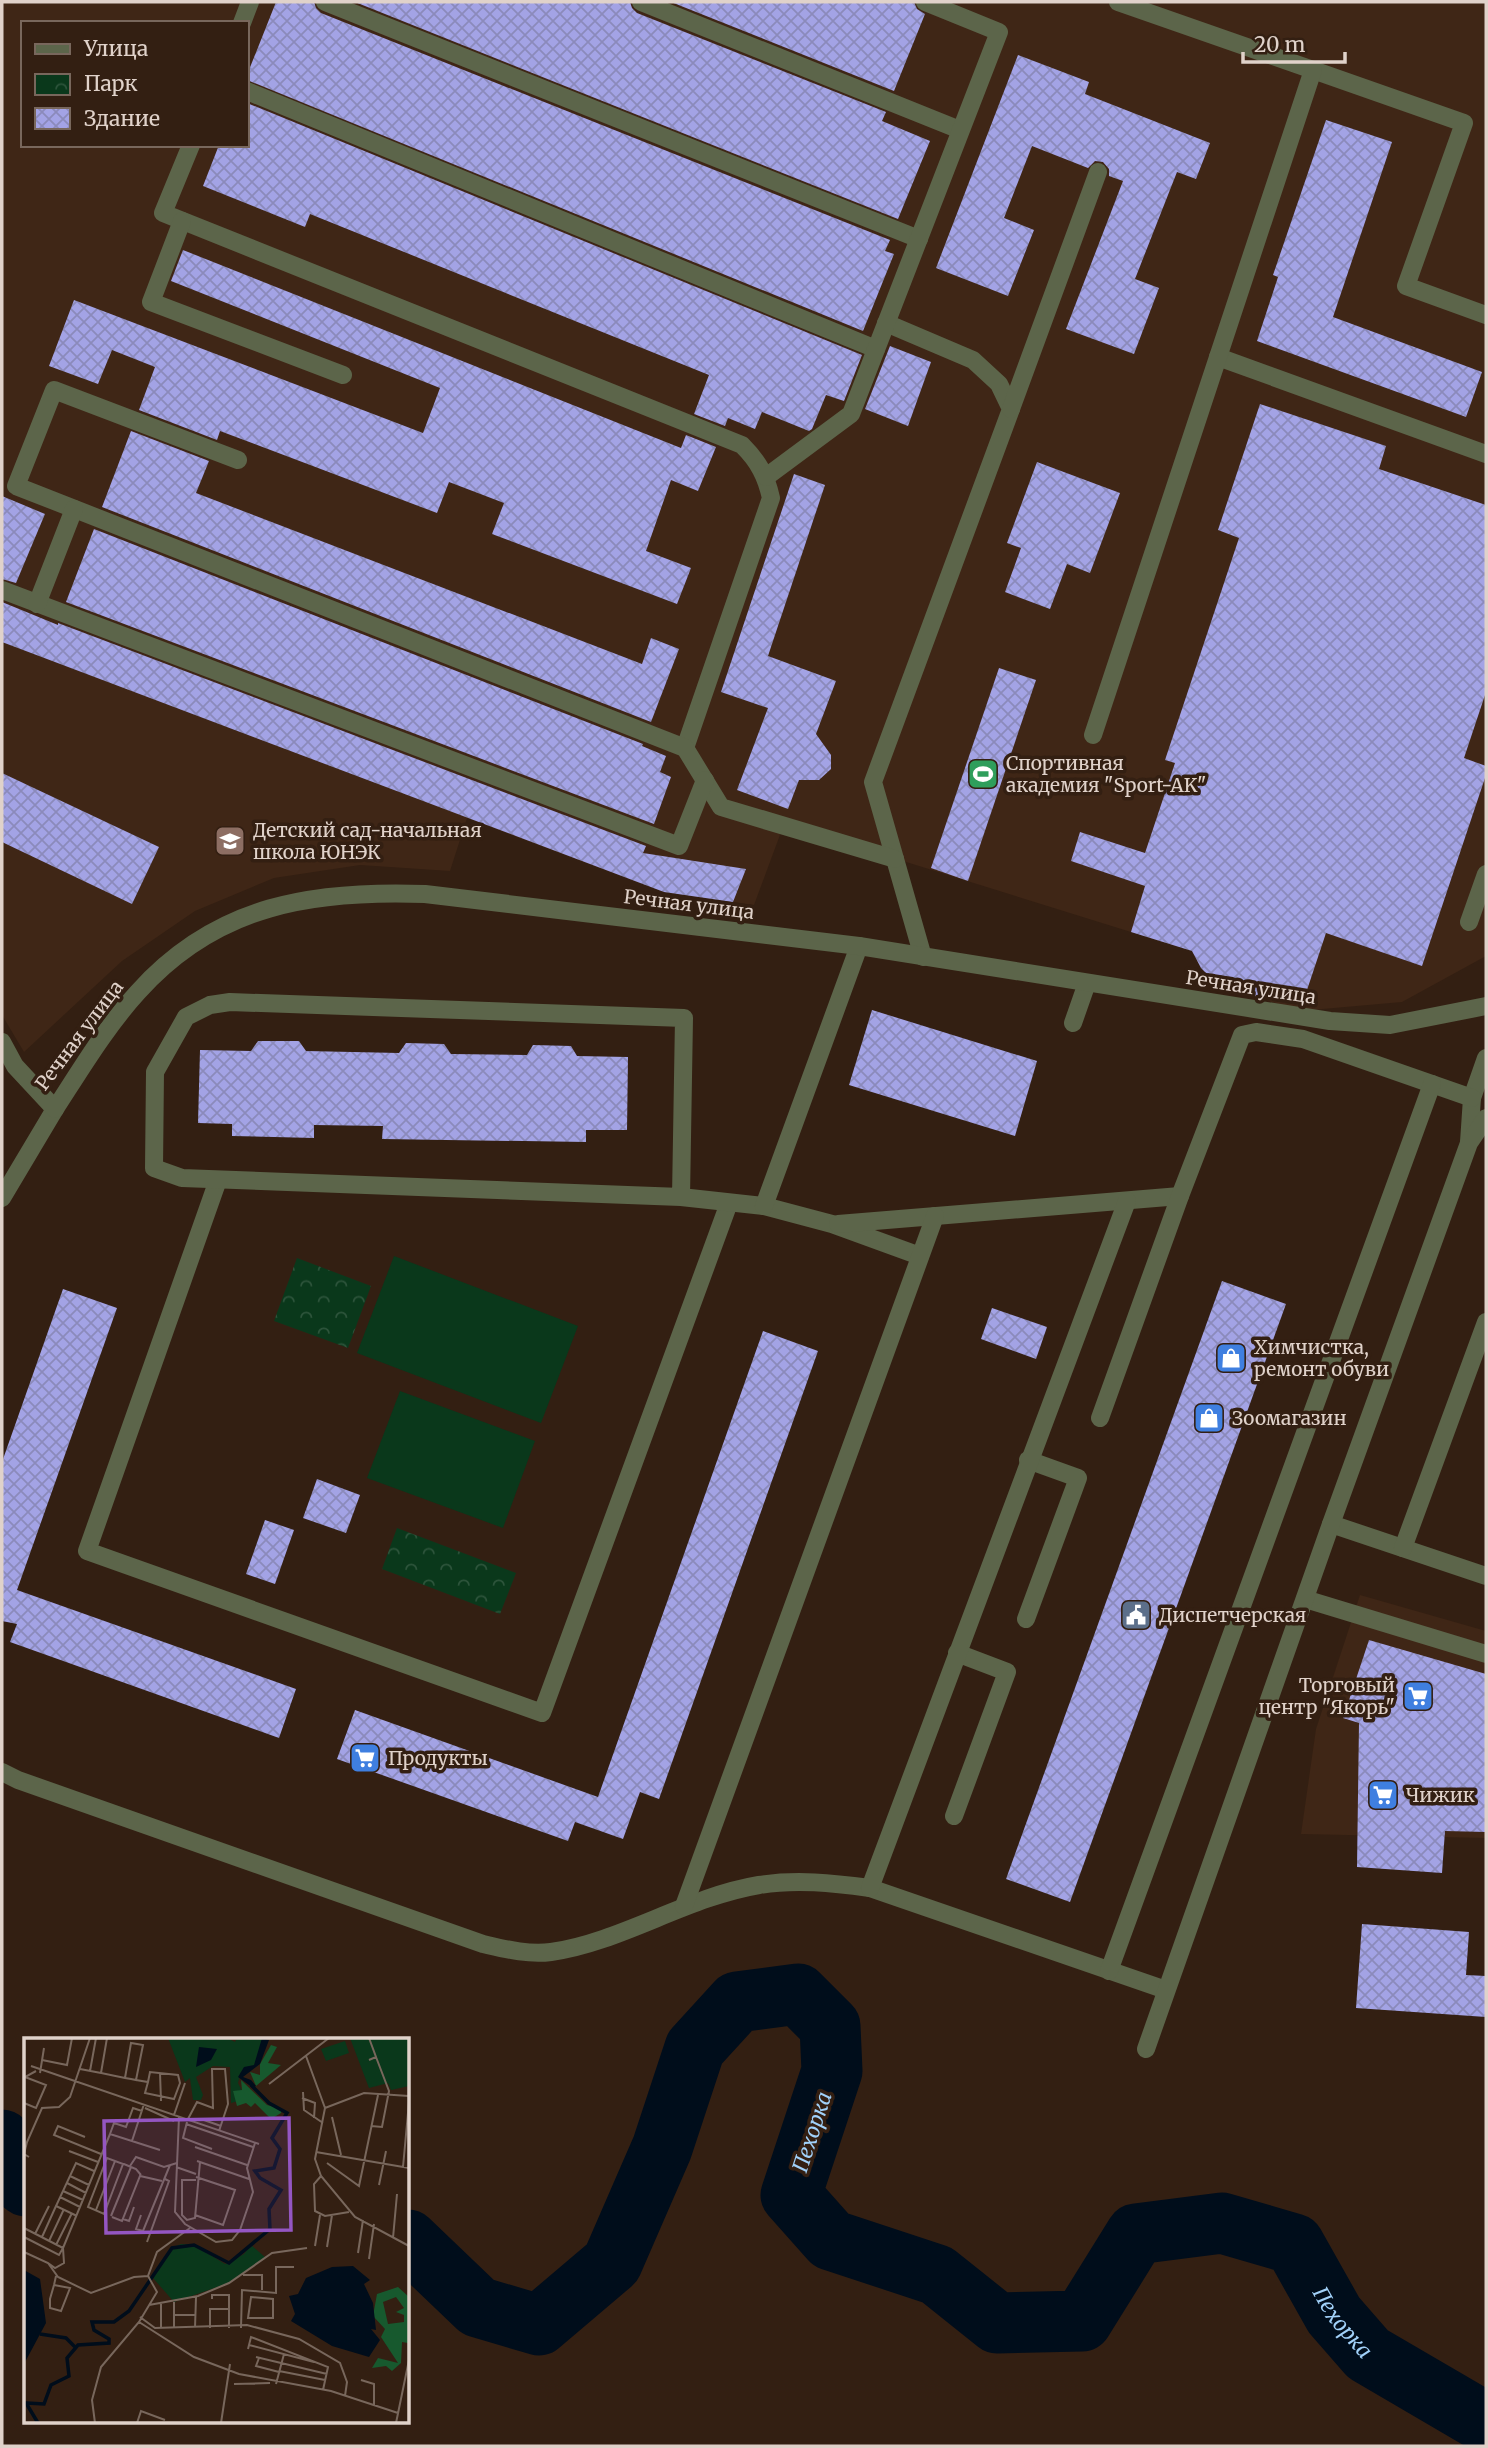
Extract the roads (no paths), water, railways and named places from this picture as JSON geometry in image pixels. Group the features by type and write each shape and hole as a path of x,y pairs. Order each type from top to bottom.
{"street":[{"path":"243,21 250,2"},
{"path":"325,2 919,239"},
{"path":"641,2 960,131"},
{"path":"766,477 851,414 999,32 925,2"},
{"path":"1118,2 1464,123 1406,286 1486,315"},
{"path":"1093,735 1313,70"},
{"path":"248,91 876,349"},
{"path":"190,147 163,213 743,445 757,459 766,477 771,498 685,748"},
{"path":"923,957 873,782 1098,172"},
{"path":"181,221 151,302 343,375"},
{"path":"886,323 973,360 999,384 1011,409"},
{"path":"1218,357 1486,454"},
{"path":"238,460 54,390 16,486 685,748 721,807 895,859"},
{"path":"37,604 74,509"},
{"path":"2,590 679,846 705,780"},
{"path":"1469,922 1486,874"},
{"name":"Речная улица","path":"2,1042 15,1066 55,1109 99,1041 139,990 179,955 229,924 261,910 298,900 379,892 425,894 859,946 1330,1021 1390,1025 1486,1006"},
{"path":"764,1206 859,946"},
{"path":"1073,1023 1087,982"},
{"path":"681,1197 684,1018 230,1002 210,1005 186,1017 155,1072 154,1168 182,1178 681,1197 764,1206 832,1224 920,1256"},
{"path":"1100,1418 1180,1196 1242,1035 1256,1032 1303,1039 1472,1098"},
{"path":"1469,1143 1472,1098 1486,1058"},
{"path":"1109,1971 1432,1084"},
{"path":"2,1198 55,1109"},
{"path":"1146,2049 1469,1143 1486,1118"},
{"path":"218,1180 87,1551 542,1713 729,1203"},
{"path":"832,1224 1180,1196"},
{"path":"870,1888 1127,1201"},
{"path":"684,1906 934,1216"},
{"path":"1402,1548 1486,1322"},
{"path":"1026,1619 1078,1478 1028,1460"},
{"path":"1331,1524 1486,1576"},
{"path":"1305,1600 1486,1654"},
{"path":"954,1816 1007,1672 957,1653"},
{"path":"2,1772 31,1785 483,1944 518,1952 549,1952 585,1944 684,1906 724,1894 771,1884 835,1883 870,1888 1166,1990"}],"waterway":[{"name":"Пехорка","path":"410,2242 478,2307 539,2325 612,2263 662,2148 695,2048 737,2002 798,1994 830,2026 832,2071 791,2195 831,2240 937,2275 997,2323 1082,2321 1136,2234 1222,2223 1294,2244 1334,2315 1368,2354 1486,2423"},
{"name":"Пехорка","path":"2,2140 18,2180 24,2184"}],"place":[{"name":"Спортивная академия \"Sport-AK\"","path":"983,774"},
{"name":"Детский сад-начальная школа ЮНЭК","path":"230,841"},
{"name":"Химчистка, ремонт обуви","path":"1231,1358"},
{"name":"Зоомагазин","path":"1209,1418"},
{"name":"Диспетчерская","path":"1136,1615"},
{"name":"Торговый центр \"Якорь\"","path":"1418,1696"},
{"name":"Продукты","path":"365,1758"},
{"name":"Чижик","path":"1383,1795"}]}
